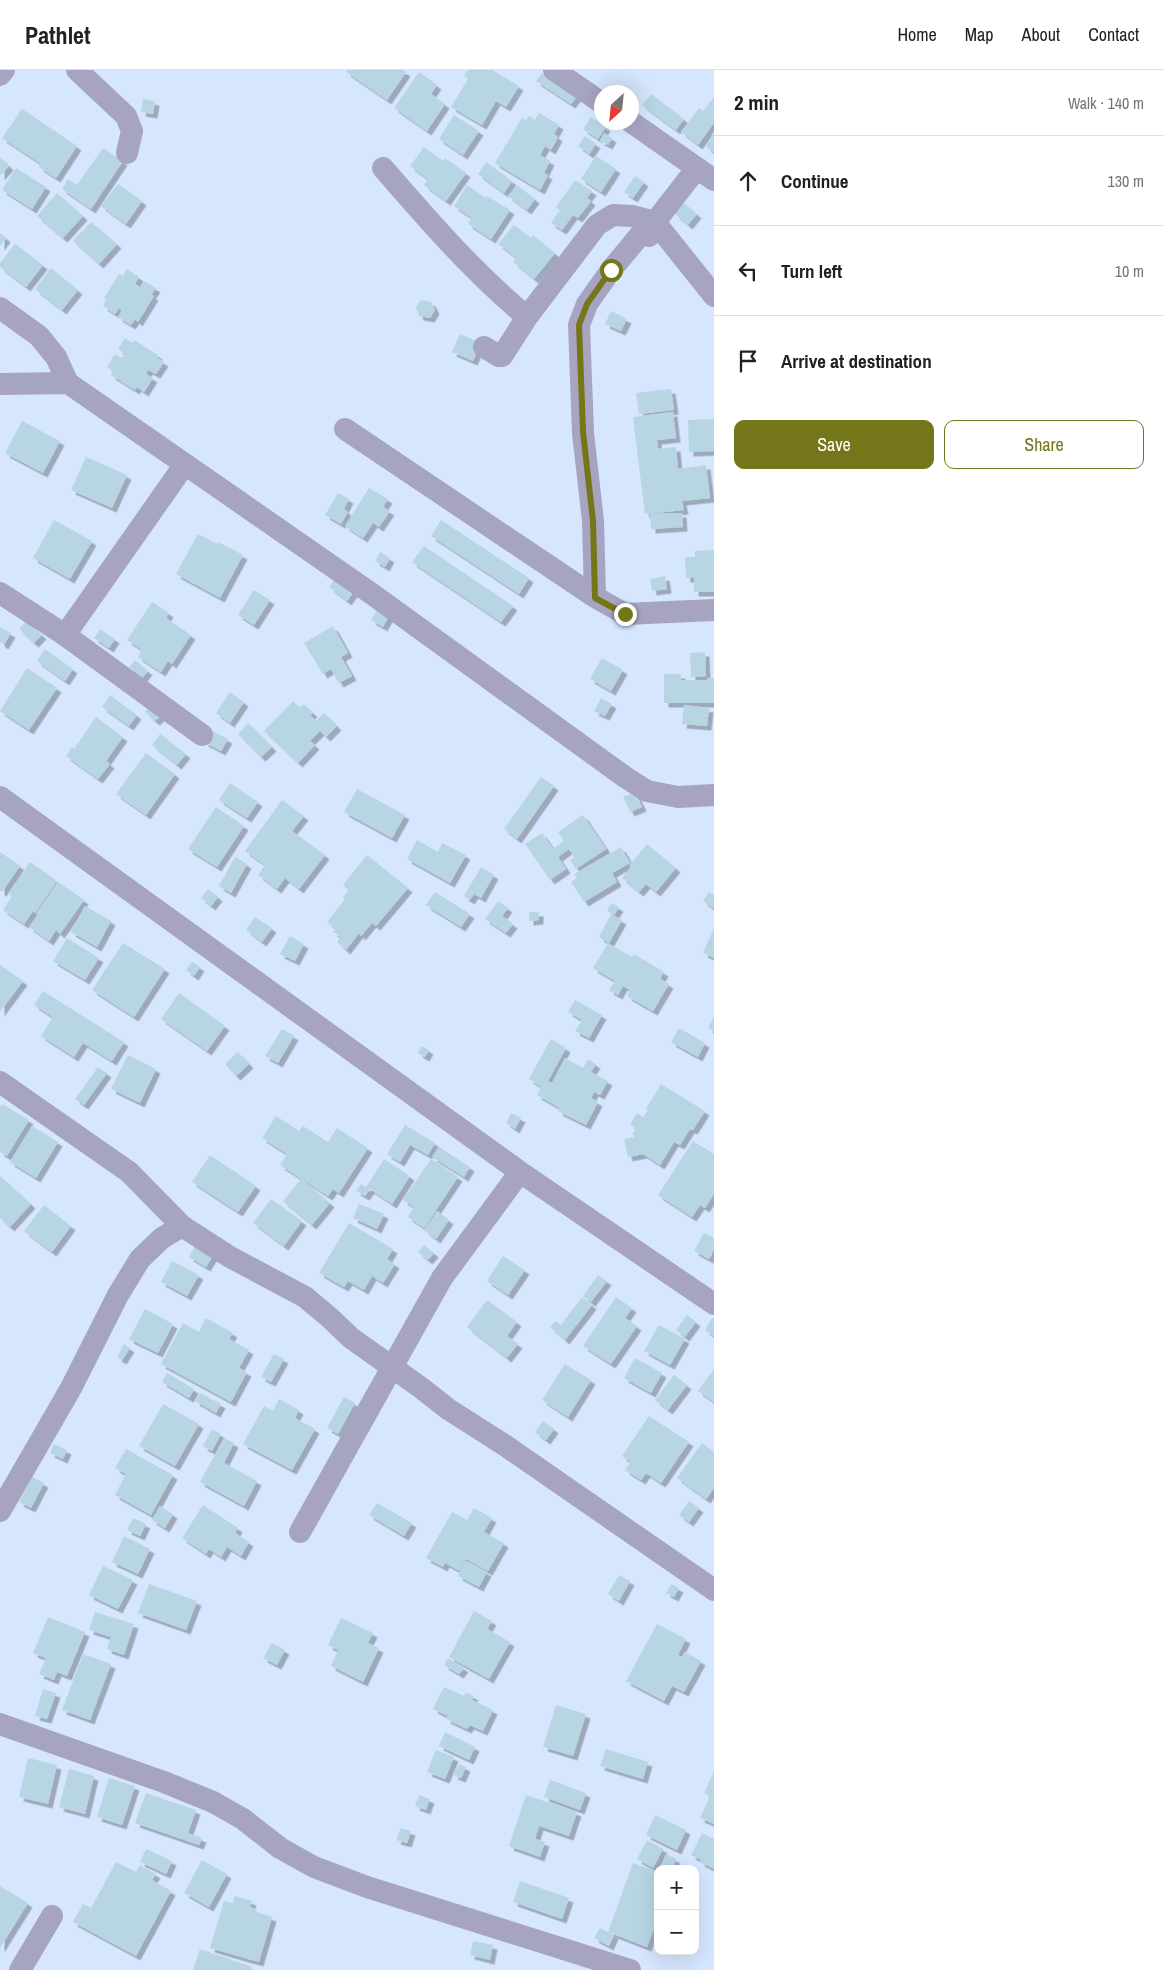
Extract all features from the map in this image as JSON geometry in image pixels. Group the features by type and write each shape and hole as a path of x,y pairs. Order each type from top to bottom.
{"street":[{"path":"0,75 4,70"},
{"path":"77,70 126,116 132,131 127,153"},
{"path":"554,70 594,98"},
{"path":"595,598 593,521 583,432 579,325 587,304 611,270 645,229 654,224 706,174 639,128"},
{"path":"383,168 500,295 527,318"},
{"path":"484,347 502,356 527,318 597,225 613,215 632,216 654,224 714,296"},
{"path":"0,308 39,336 56,357 68,382 372,594 625,777 647,791 678,796 714,795"},
{"path":"0,384 68,382"},
{"path":"345,429 595,598 625,614 714,610"},
{"path":"65,636 185,464"},
{"path":"0,593 65,636 202,735"},
{"path":"0,797 520,1172 714,1304"},
{"path":"0,1082 129,1172 182,1226 230,1257 305,1297 351,1338 448,1410 506,1446 714,1590"},
{"path":"300,1532 442,1278 520,1172"},
{"path":"0,1511 71,1388 118,1295 140,1259 162,1238 182,1226"},
{"path":"0,1724 164,1782 213,1802 243,1819 280,1848 323,1870 367,1887 630,1970"},
{"path":"20,1970 52,1916"}],"building":[{"path":"348,70 403,70 406,72 387,100 346,72"},
{"path":"468,70 492,70 519,86 506,107 496,101 482,125 451,107 468,79 464,76"},
{"path":"419,72 437,85 431,94 445,104 427,131 394,108"},
{"path":"542,73 578,95 571,104 536,81"},
{"path":"651,94 684,119 676,130 642,105"},
{"path":"714,97 714,123 698,145 681,132 699,108 703,111"},
{"path":"143,99 155,101 153,114 141,112"},
{"path":"22,109 77,146 56,178 39,167 41,164 2,138"},
{"path":"539,113 559,125 554,134 558,137 551,150 545,146 540,155 550,161 544,173 548,175 540,190 495,163 522,118 526,120 529,116 535,120"},
{"path":"454,115 479,131 463,155 439,139"},
{"path":"591,117 594,119 594,130 604,130 598,139 583,129"},
{"path":"714,131 714,152 706,147"},
{"path":"604,133 612,138 608,145 600,141"},
{"path":"585,136 596,144 589,154 578,146"},
{"path":"424,147 443,161 445,158 466,173 446,201 424,185 428,179 410,166"},
{"path":"103,148 123,161 91,209 62,189 68,179 77,185"},
{"path":"596,156 616,169 601,192 581,179"},
{"path":"0,157 9,166 0,176"},
{"path":"486,162 512,181 504,193 478,174"},
{"path":"16,168 46,187 32,209 2,190"},
{"path":"635,176 644,182 633,198 624,192"},
{"path":"575,180 592,191 587,198 591,201 578,218 573,215 562,230 551,223 560,210 556,207"},
{"path":"118,184 142,201 126,224 101,206"},
{"path":"467,185 486,198 487,196 510,210 491,239 468,224 472,218 454,206"},
{"path":"517,185 535,199 527,210 508,196"},
{"path":"57,193 83,216 63,238 37,216"},
{"path":"684,203 697,214 688,225 675,214"},
{"path":"91,222 117,244 99,264 73,241"},
{"path":"514,225 531,238 533,235 555,253 534,279 513,262 517,258 498,244"},
{"path":"0,233 6,238 0,246"},
{"path":"15,244 43,265 26,287 0,267 0,263"},
{"path":"51,268 78,290 62,310 35,289"},
{"path":"127,269 139,277 135,284 140,287 144,281 156,288 151,295 154,296 138,322 135,319 131,325 118,317 122,310 119,308 115,314 103,306 106,300 104,298 119,274 123,276"},
{"path":"421,300 431,302 435,310 430,318 419,316 416,307"},
{"path":"611,311 627,319 621,331 605,324"},
{"path":"460,334 481,343 473,361 452,352"},
{"path":"125,338 133,343 134,340 158,355 157,358 164,362 156,374 148,370 146,374 153,378 144,392 137,387 135,390 111,375 113,371 107,367 115,354 122,358 125,354 118,349"},
{"path":"671,389 674,410 639,414 636,393"},
{"path":"673,412 676,438 657,440 658,449 676,447 678,469 706,465 710,498 682,501 684,510 645,514 633,417"},
{"path":"714,419 714,451 689,452 688,420"},
{"path":"22,421 60,441 43,473 5,453"},
{"path":"86,457 127,475 112,508 71,490"},
{"path":"369,488 388,499 383,507 390,511 379,527 373,523 363,538 345,526"},
{"path":"338,493 349,499 344,509 348,512 341,524 325,515"},
{"path":"682,513 683,527 651,529 650,514"},
{"path":"54,520 92,541 70,579 33,558"},
{"path":"441,520 529,578 519,594 431,536"},
{"path":"198,534 243,555 220,598 176,574"},
{"path":"424,546 513,606 501,622 412,562"},
{"path":"714,550 714,592 694,592 694,578 686,578 685,557 695,557 695,551"},
{"path":"380,552 390,558 385,567 375,561"},
{"path":"665,576 667,589 652,591 650,579"},
{"path":"334,580 355,590 347,601 329,587"},
{"path":"254,590 270,600 254,625 238,615"},
{"path":"152,602 169,613 166,618 191,635 172,664 168,661 161,672 138,657 142,650 127,640"},
{"path":"378,609 389,616 383,627 371,620"},
{"path":"26,621 42,635 34,643 19,629"},
{"path":"333,626 348,653 341,657 352,676 339,683 331,669 323,674 304,643"},
{"path":"0,627 11,633 4,645 0,642"},
{"path":"100,629 115,639 109,648 94,638"},
{"path":"45,649 73,669 65,681 37,661"},
{"path":"705,652 706,676 691,677 690,653"},
{"path":"602,658 623,670 611,691 590,679"},
{"path":"135,660 148,671 142,678 129,667"},
{"path":"27,668 57,688 29,730 0,711"},
{"path":"664,674 681,674 681,680 707,680 707,678 714,678 714,703 664,703"},
{"path":"230,692 244,702 230,723 216,713"},
{"path":"110,695 137,715 129,726 102,707"},
{"path":"601,698 612,704 605,716 594,711"},
{"path":"293,701 300,708 304,704 313,713 310,715 316,721 324,713 337,726 326,737 320,731 310,741 315,745 298,763 264,731"},
{"path":"684,705 709,708 707,726 682,724"},
{"path":"151,706 161,716 155,721 145,712"},
{"path":"96,717 123,737 106,761 110,764 98,779 66,756 72,747 74,749"},
{"path":"248,723 272,747 261,757 238,734"},
{"path":"210,730 228,739 221,751 204,742"},
{"path":"160,734 186,754 177,765 152,745"},
{"path":"146,753 175,774 146,815 116,794"},
{"path":"541,777 554,786 517,839 504,829"},
{"path":"230,783 258,802 247,818 219,800"},
{"path":"357,789 405,815 392,838 344,812"},
{"path":"635,792 642,807 630,812 623,797"},
{"path":"282,800 304,816 292,831 325,855 299,889 285,878 277,889 258,875 265,865 245,851"},
{"path":"216,807 244,826 217,867 188,849"},
{"path":"583,815 606,849 576,869 570,860 574,857 569,849 558,857 566,869 550,880 525,844 542,833 553,849 564,841 558,832"},
{"path":"417,840 438,852 442,843 466,855 450,883 407,859"},
{"path":"647,844 676,868 656,892 646,884 639,892 622,878"},
{"path":"621,847 630,863 612,873 617,882 584,902 571,882 577,878 574,874"},
{"path":"0,852 20,866 2,892 0,891"},
{"path":"367,855 408,888 376,926 372,923 361,936 359,933 346,950 337,942 341,937 333,932 336,929 327,922 345,899 343,897 349,890 343,885"},
{"path":"235,857 247,864 231,893 219,886"},
{"path":"30,862 57,881 35,913 33,911 24,924 3,910 12,896 8,894"},
{"path":"481,867 494,875 481,898 474,894 470,900 464,896"},
{"path":"58,882 84,900 60,934 56,930 49,941 29,927"},
{"path":"208,889 218,897 211,906 201,898"},
{"path":"435,892 470,914 461,927 426,905"},
{"path":"709,892 714,895 713,908 703,901"},
{"path":"498,901 508,908 502,916 513,924 506,933 485,919"},
{"path":"611,903 619,907 614,915 607,911"},
{"path":"85,906 111,921 97,947 71,932"},
{"path":"529,912 539,912 539,920 529,921"},
{"path":"611,914 622,920 609,943 599,937"},
{"path":"255,917 272,928 262,942 246,930"},
{"path":"714,928 714,958 703,953"},
{"path":"290,936 304,944 295,961 280,954"},
{"path":"67,938 99,958 85,980 53,961"},
{"path":"123,943 165,969 134,1017 92,990"},
{"path":"608,943 632,957 634,954 664,972 660,979 669,984 653,1011 627,996 630,990 623,986 618,995 609,990 615,981 593,968"},
{"path":"192,962 200,967 194,976 186,970"},
{"path":"0,965 23,981 0,1012"},
{"path":"43,991 124,1042 112,1061 83,1043 74,1057 41,1036 53,1017 34,1005"},
{"path":"179,993 225,1026 207,1051 161,1019"},
{"path":"575,1000 602,1015 589,1038 575,1031 582,1020 568,1012"},
{"path":"714,1016 714,1031 708,1028"},
{"path":"679,1028 705,1043 698,1057 671,1042"},
{"path":"282,1029 294,1036 278,1063 265,1056"},
{"path":"551,1039 566,1048 548,1081 552,1083 565,1058 583,1068 588,1059 596,1064 591,1072 608,1081 600,1095 594,1092 591,1098 598,1102 586,1125 558,1111 560,1108 537,1095 541,1087 529,1079"},
{"path":"422,1046 429,1050 425,1057 418,1053"},
{"path":"238,1052 249,1064 236,1076 225,1064"},
{"path":"128,1055 156,1069 140,1103 111,1089"},
{"path":"98,1067 107,1073 84,1105 75,1099"},
{"path":"661,1084 705,1111 693,1130 690,1129 680,1145 674,1142 660,1165 643,1154 628,1157 624,1139 635,1137 632,1134 636,1128 630,1124 637,1113 643,1117"},
{"path":"2,1104 29,1120 7,1156 0,1152 0,1107"},
{"path":"511,1113 521,1118 515,1129 506,1123"},
{"path":"276,1116 299,1131 303,1126 328,1142 337,1128 368,1148 339,1193 333,1189 328,1196 280,1165 287,1154 262,1138"},
{"path":"405,1125 435,1143 428,1155 410,1145 400,1162 387,1154"},
{"path":"32,1126 58,1142 36,1178 10,1162"},
{"path":"693,1141 714,1154 714,1194 705,1208 700,1205 692,1217 658,1195"},
{"path":"439,1147 470,1167 464,1177 432,1157"},
{"path":"210,1155 256,1186 238,1212 192,1182"},
{"path":"384,1159 410,1176 392,1204 370,1189 365,1196 356,1191 361,1184 366,1187"},
{"path":"431,1159 458,1177 424,1228 408,1217 414,1207 403,1200"},
{"path":"0,1176 31,1204 10,1227 0,1218"},
{"path":"301,1179 330,1203 312,1225 283,1201"},
{"path":"271,1199 302,1221 284,1246 253,1223"},
{"path":"359,1204 384,1214 377,1229 353,1218"},
{"path":"44,1205 71,1226 52,1252 24,1231"},
{"path":"437,1211 449,1220 436,1239 424,1230"},
{"path":"349,1223 393,1249 387,1259 395,1264 383,1283 372,1276 364,1290 348,1281 344,1287 319,1273"},
{"path":"704,1233 714,1238 714,1250 709,1259 694,1251"},
{"path":"196,1244 214,1254 206,1267 189,1257"},
{"path":"424,1245 434,1253 428,1260 418,1252"},
{"path":"503,1256 525,1270 508,1295 487,1281"},
{"path":"172,1261 199,1275 187,1296 161,1282"},
{"path":"598,1275 607,1281 591,1302 583,1296"},
{"path":"582,1297 592,1305 565,1340 550,1327 555,1321 561,1325"},
{"path":"616,1297 632,1308 625,1318 637,1326 611,1364 583,1346"},
{"path":"487,1300 517,1322 507,1336 518,1344 507,1358 467,1327"},
{"path":"145,1309 173,1324 158,1353 129,1339"},
{"path":"687,1315 696,1322 685,1337 676,1330"},
{"path":"206,1318 233,1333 229,1339 249,1350 239,1368 247,1372 231,1402 161,1364 183,1323 199,1332"},
{"path":"712,1318 714,1319 714,1336 705,1330"},
{"path":"659,1325 685,1339 670,1365 644,1351"},
{"path":"124,1344 130,1348 122,1360 117,1357"},
{"path":"274,1354 284,1359 271,1382 261,1377"},
{"path":"635,1358 662,1373 651,1393 624,1378"},
{"path":"565,1364 591,1380 568,1417 542,1400"},
{"path":"714,1369 714,1402 698,1391"},
{"path":"167,1373 194,1389 189,1398 162,1382"},
{"path":"674,1375 687,1385 668,1410 655,1400"},
{"path":"200,1393 221,1404 216,1413 195,1401"},
{"path":"344,1397 355,1403 338,1434 327,1428"},
{"path":"279,1399 299,1410 295,1418 315,1429 292,1470 243,1444 264,1406 273,1411"},
{"path":"163,1404 199,1424 175,1466 139,1446"},
{"path":"649,1416 689,1442 661,1483 646,1473 641,1480 625,1470 631,1462 622,1456"},
{"path":"543,1421 554,1429 546,1440 535,1432"},
{"path":"212,1429 221,1434 212,1451 203,1446"},
{"path":"224,1438 234,1443 224,1463 257,1481 244,1506 200,1482"},
{"path":"702,1443 714,1452 714,1488 706,1499 677,1478"},
{"path":"54,1444 67,1450 63,1459 50,1453"},
{"path":"126,1449 173,1475 151,1515 115,1495 126,1474 115,1468"},
{"path":"32,1477 44,1483 31,1508 19,1502"},
{"path":"689,1501 699,1508 689,1522 679,1515"},
{"path":"377,1503 412,1523 404,1536 369,1515"},
{"path":"203,1505 238,1528 235,1533 249,1542 241,1556 227,1547 221,1557 209,1549 206,1554 182,1538"},
{"path":"160,1506 173,1514 165,1528 152,1520"},
{"path":"474,1508 492,1518 484,1532 504,1543 488,1571 466,1559 460,1571 445,1563 443,1567 426,1558 452,1512 467,1520"},
{"path":"133,1518 146,1524 140,1536 127,1530"},
{"path":"124,1536 150,1549 138,1574 112,1562"},
{"path":"466,1561 487,1572 479,1587 458,1576"},
{"path":"103,1566 133,1580 118,1609 89,1595"},
{"path":"619,1575 630,1581 619,1601 608,1594"},
{"path":"149,1584 197,1601 186,1630 138,1613"},
{"path":"671,1584 679,1588 674,1597 666,1593"},
{"path":"474,1611 492,1621 487,1629 510,1642 489,1679 449,1657"},
{"path":"95,1612 134,1624 124,1655 107,1649 111,1637 89,1630"},
{"path":"48,1617 85,1632 67,1676 57,1672 54,1680 39,1674 46,1658 33,1653"},
{"path":"341,1618 373,1633 368,1643 379,1648 363,1682 331,1666 338,1650 328,1645"},
{"path":"657,1624 686,1639 678,1655 682,1657 685,1652 701,1661 684,1692 672,1686 664,1701 626,1681"},
{"path":"272,1643 285,1650 277,1665 263,1658"},
{"path":"83,1654 111,1664 90,1720 62,1710"},
{"path":"448,1658 464,1668 459,1674 444,1665"},
{"path":"444,1687 464,1696 466,1692 474,1696 472,1700 493,1710 483,1731 470,1725 467,1729 446,1719 448,1716 433,1709"},
{"path":"43,1689 56,1693 47,1719 35,1716"},
{"path":"556,1705 586,1714 573,1756 543,1747"},
{"path":"445,1732 475,1747 469,1760 439,1746"},
{"path":"606,1749 648,1762 643,1779 600,1766"},
{"path":"436,1750 454,1757 445,1779 427,1772"},
{"path":"28,1758 57,1765 48,1804 19,1797"},
{"path":"459,1764 466,1767 461,1778 453,1775"},
{"path":"69,1769 94,1776 85,1814 59,1807"},
{"path":"714,1771 714,1824 700,1818 710,1796 704,1793"},
{"path":"109,1778 135,1786 122,1825 97,1817"},
{"path":"550,1780 586,1793 580,1810 544,1797"},
{"path":"146,1793 196,1810 188,1833 202,1838 199,1845 135,1823"},
{"path":"419,1795 430,1799 426,1810 415,1806"},
{"path":"526,1795 577,1812 569,1836 539,1826 535,1839 545,1842 540,1857 509,1846"},
{"path":"655,1815 686,1830 677,1850 646,1835"},
{"path":"401,1828 411,1831 407,1843 396,1840"},
{"path":"702,1833 714,1839 714,1869 691,1855"},
{"path":"647,1840 663,1849 653,1868 637,1859"},
{"path":"146,1849 172,1861 166,1874 140,1862"},
{"path":"666,1854 676,1859 674,1865 662,1865"},
{"path":"202,1860 227,1874 209,1907 184,1893"},
{"path":"116,1862 136,1872 140,1865 156,1874 152,1880 171,1891 136,1956 73,1922 83,1904 91,1908"},
{"path":"633,1863 654,1871 654,1929 647,1947 608,1932"},
{"path":"520,1881 569,1898 562,1919 513,1902"},
{"path":"0,1886 28,1903 0,1948"},
{"path":"235,1896 252,1901 250,1907 257,1910 256,1912 272,1917 259,1962 210,1948 224,1901 233,1903"},
{"path":"600,1928 614,1935 609,1946 594,1938"},
{"path":"473,1941 493,1945 490,1960 470,1955"},
{"path":"200,1949 252,1967 251,1970 193,1970"}],"route":[{"path":"611,270 587,304 579,325 583,432 593,521 595,598 625,614"}]}
